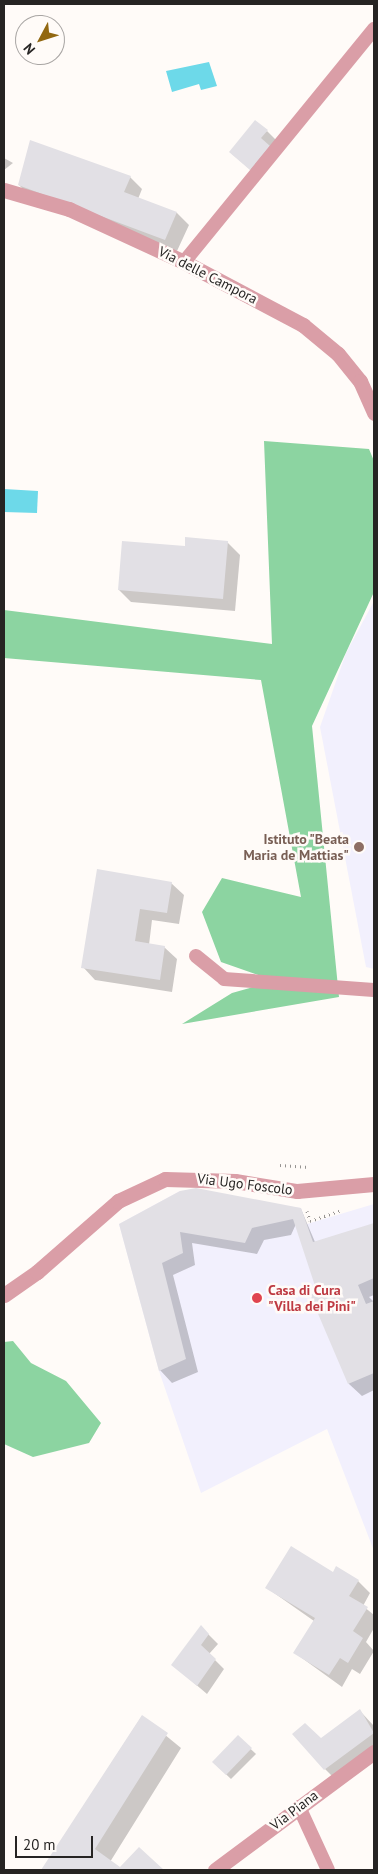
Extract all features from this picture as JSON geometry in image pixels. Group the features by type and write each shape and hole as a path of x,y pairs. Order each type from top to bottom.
{"street":[{"name":"Via delle Campora","path":"4,190 69,209 184,262 303,324 338,354 360,381 374,413"},
{"name":"Via Ugo Foscolo","path":"4,1295 37,1272 118,1201 165,1179 235,1181 297,1191 374,1184"},
{"name":"Via Piana","path":"215,1870 374,1752"}],"lane":[{"path":"184,262 374,29"},
{"path":"196,956 224,979 374,990"},
{"path":"299,1806 328,1870"}],"path":[{"path":"304,1204 310,1221 351,1206"}],"shaded area":[{"name":"Istituto \"Beata Maria de Mattias\"","path":"374,601 374,969 366,967 320,727 346,653"},
{"name":"Casa di Cura \"Villa dei Pini\"","path":"180,1191 301,1208 307,1224 374,1204 374,1551 327,1429 201,1493 159,1371 119,1224"}],"green space":[{"path":"264,441 369,449 374,461 374,592 312,726 339,997 182,1024 232,993 275,981 221,962 202,912 222,878 301,897 261,680 4,658 4,610 272,644"},
{"path":"13,1341 31,1363 66,1381 101,1423 89,1443 33,1457 4,1444 4,1342"}],"water":[{"path":"209,62 217,86 201,90 199,84 172,92 166,71"},
{"path":"4,489 38,491 37,513 4,512"}],"building":[{"path":"255,120 268,130 261,138 270,146 250,170 229,152"},
{"path":"30,140 131,176 124,192 177,212 165,240 18,185"},
{"path":"185,537 228,541 223,599 118,590 122,541 185,546"},
{"path":"97,869 172,882 167,913 140,909 135,941 165,946 160,980 81,968"},
{"path":"196,1188 301,1208 313,1242 374,1223 374,1278 358,1285 366,1304 374,1301 374,1373 348,1384 310,1295 317,1292 293,1219 252,1228 245,1243 180,1232 183,1253 162,1263 186,1359 159,1371 119,1224 180,1191"},
{"path":"291,1546 333,1572 336,1566 359,1580 349,1596 368,1607 353,1631 363,1638 348,1663 340,1658 329,1675 293,1653 315,1618 265,1588"},
{"path":"201,1625 209,1634 201,1645 216,1659 197,1686 171,1665"},
{"path":"360,1709 374,1733 324,1770 292,1734 305,1723 321,1738"},
{"path":"142,1715 168,1733 95,1849 120,1867 139,1847 164,1870 41,1870"},
{"path":"238,1735 252,1748 226,1775 212,1762"}],"place":[{"name":"Istituto \"Beata Maria de Mattias\"","path":"359,847"},
{"name":"Casa di Cura \"Villa dei Pini\"","path":"257,1298"}]}
